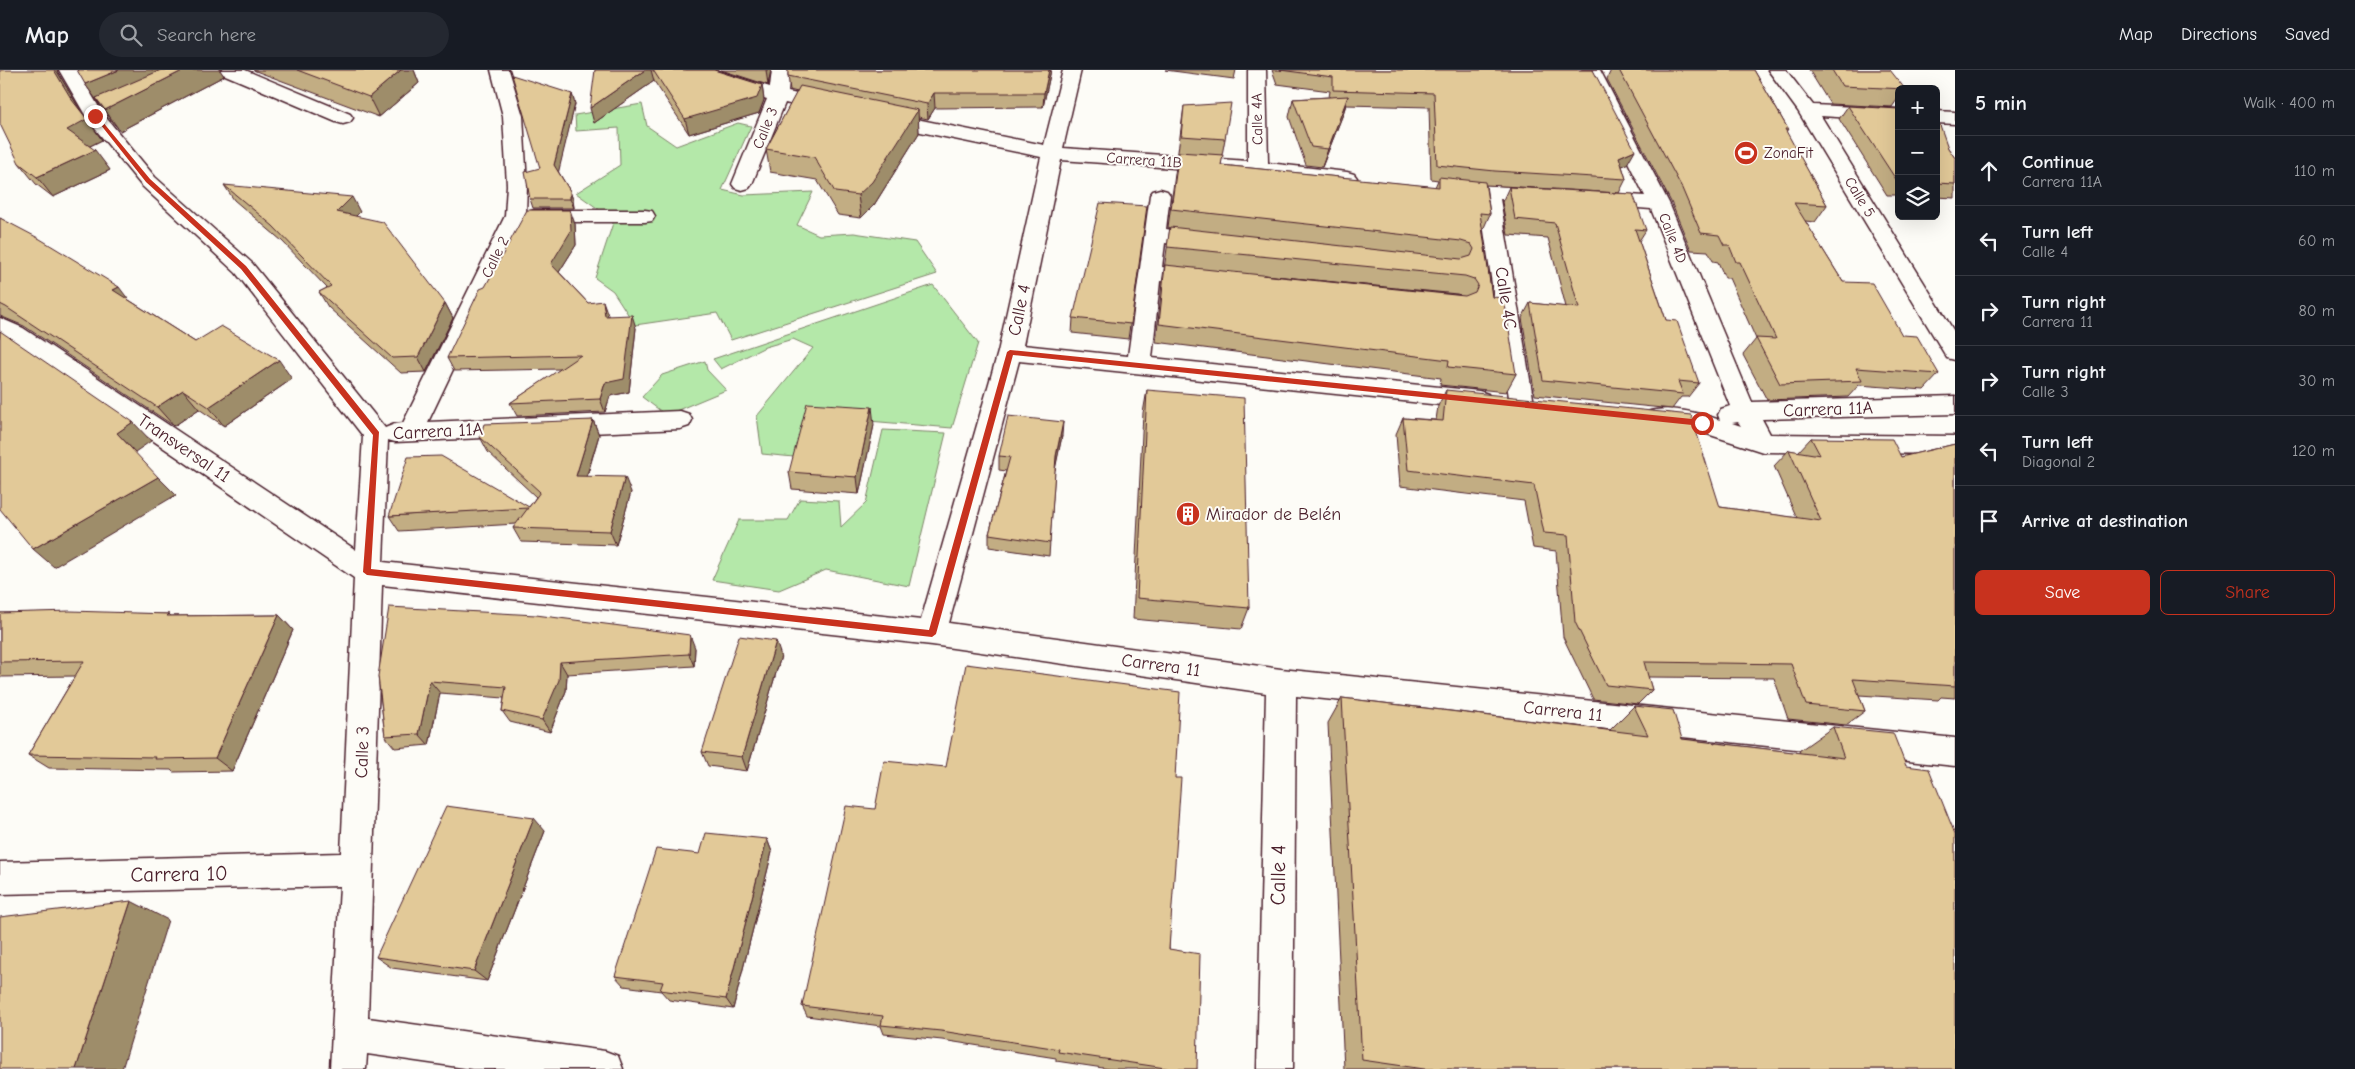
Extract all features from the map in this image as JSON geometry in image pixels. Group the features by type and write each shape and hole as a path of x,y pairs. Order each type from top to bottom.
{"street":[{"path":"68,70 104,112 148,181 244,268 376,434"},
{"path":"229,70 343,118"},
{"name":"Calle 2","path":"411,432 515,216 518,185 513,116 500,70"},
{"path":"696,70 778,96 847,110"},
{"name":"Calle 3","path":"742,184 778,96 781,70"},
{"name":"Calle 4","path":"932,634 1010,352 1052,152 1072,70"},
{"name":"Calle 4A","path":"1257,70 1258,168"},
{"name":"Calle 4D","path":"1591,70 1659,203 1744,411 1763,443"},
{"name":"Calle 5","path":"1777,70 1807,110 1955,352"},
{"path":"1807,110 1895,115"},
{"name":"Carrera 11B","path":"866,114 1052,152 1258,168 1364,180"},
{"path":"1940,117 1955,118"},
{"path":"1431,186 1559,197"},
{"name":"Calle 4C","path":"1139,365 1531,405 1489,192"},
{"path":"1010,352 1139,365 1152,273 1160,196"},
{"path":"1579,198 1659,203"},
{"path":"515,216 645,216"},
{"path":"1156,235 1226,243"},
{"path":"1152,273 1221,280"},
{"name":"Transversal 11","path":"0,326 23,339 367,572"},
{"name":"Carrera 11A","path":"1702,423 1744,411 1955,405"},
{"name":"Carrera 11A","path":"1636,416 1702,423 1763,443 1955,445"},
{"name":"Carrera 11A","path":"376,434 680,420"},
{"name":"Calle 3","path":"348,1069 358,869 367,572 376,434"},
{"name":"Carrera 11","path":"367,572 932,634 1282,682 1953,756"},
{"name":"Calle 4","path":"1275,1069 1282,682"},
{"name":"Carrera 10","path":"0,878 358,869"},
{"path":"350,1034 605,1069"}],"green space":[{"path":"642,104 647,126 676,146 738,123 751,126 722,190 744,195 813,192 797,225 819,235 854,233 915,242 937,274 731,340 717,313 635,325 613,291 595,278 614,220 576,193 620,165 619,128 576,131 575,115"},
{"path":"933,285 978,343 952,428 809,416 794,457 762,454 757,416 813,348 793,339 765,347 721,369 713,359"},
{"path":"705,361 707,370 726,390 666,415 642,397 662,375"},
{"path":"883,430 946,433 909,586 826,570 779,590 712,580 739,520 788,520 800,499 839,501 841,527 866,503"}],"building":[{"path":"0,70 54,70 72,100 87,119 67,130 95,150 37,177 19,163 0,124"},
{"path":"77,70 119,70 85,84"},
{"path":"161,70 184,70 105,110 96,98"},
{"path":"297,70 401,70 369,97"},
{"path":"595,70 645,70 590,108"},
{"path":"653,70 714,70 762,85 757,98 685,119"},
{"path":"788,70 1049,70 1044,93 934,93 927,104 788,76"},
{"path":"1280,70 1593,70 1635,150 1619,157 1626,179 1495,171 1437,165 1434,93 1333,90 1333,77"},
{"path":"1619,70 1754,70 1788,129 1785,129 1827,205 1794,203 1843,282 1872,283 1902,335 1917,336 1939,374 1856,368 1862,381 1780,384 1756,338 1776,339 1740,262 1736,262 1729,245 1724,245 1719,235 1701,233 1681,186"},
{"path":"1832,70 1890,70 1902,85 1895,85 1895,89 1842,86"},
{"path":"512,75 572,94 554,165 570,191 570,199 530,199 525,172 540,168"},
{"path":"800,86 918,110 872,182 858,195 835,192 814,157 766,149"},
{"path":"1348,96 1328,149 1311,147 1293,99"},
{"path":"1231,103 1225,139 1181,136 1184,106"},
{"path":"1848,106 1895,109 1895,178"},
{"path":"1940,125 1948,148 1955,158 1955,184 1940,183"},
{"path":"1179,152 1223,155 1221,165 1439,187 1439,177 1485,182 1490,214 1480,213 1492,297 1504,298 1516,374 1448,367 1449,360 1159,324 1165,265 1465,296 1475,292 1478,285 1474,279 1465,276 1167,247 1170,227 1461,259 1471,256 1474,249 1471,244 1461,241 1171,209"},
{"path":"224,185 352,197 337,212 383,222 445,303 418,357 392,358 319,292 331,286 273,226"},
{"path":"1509,187 1633,194 1646,230 1635,229 1666,320 1677,321 1699,383 1678,381 1683,394 1543,380 1530,303 1579,308 1555,223 1515,219"},
{"path":"1100,203 1147,206 1131,324 1073,318"},
{"path":"527,210 570,210 571,231 551,264 588,303 603,301 605,316 632,315 624,379 605,383 600,399 510,403 581,355 447,358 480,289 485,287"},
{"path":"0,218 40,239 119,287 113,290 195,342 221,326 279,360 209,407 183,390 157,407 0,304"},
{"path":"0,331 133,422 117,433 158,477 33,549 0,509"},
{"name":"Mirador de Belén","path":"1147,390 1244,398 1249,608 1137,598"},
{"path":"1446,390 1691,415 1720,507 1821,521 1789,450 1820,455 1811,438 1892,439 1901,457 1955,444 1955,686 1853,679 1865,711 1806,705 1791,664 1644,662 1652,690 1606,685 1575,622 1568,535 1544,533 1534,485 1408,470 1403,418 1443,421"},
{"path":"807,403 872,407 857,477 789,472"},
{"path":"1008,416 1063,422 1056,456 1050,543 989,534 1010,457 999,456"},
{"path":"593,420 576,476 625,477 610,531 513,528 528,508 389,516 408,457 441,456 529,507 540,492 480,437 484,424"},
{"path":"389,607 536,615 690,635 689,654 560,662 559,680 542,720 502,711 506,687 430,681 419,734 385,736 378,676"},
{"path":"70,611 169,614 167,616 279,615 215,758 155,759 156,757 28,755 84,661 0,662 0,613"},
{"path":"739,636 776,641 742,757 702,752"},
{"path":"966,664 1180,692 1175,778 1181,778 1169,949 1200,954 1197,1069 1172,1069 1058,1052 1059,1049 941,1031 881,1025 883,1016 802,1006 846,806 875,809 884,761 946,767"},
{"path":"1342,698 1648,735 1634,706 1673,710 1682,739 1844,758 1833,727 1893,733 1906,766 1929,769 1955,834 1955,1069 1424,1069 1362,1060"},
{"path":"446,806 534,818 474,971 376,957"},
{"path":"706,833 767,839 726,999 660,990 663,982 615,976 656,849 700,854"},
{"path":"131,901 76,1069 0,1069 0,917"}],"place":[{"name":"ZonaFit","path":"1746,153"},
{"name":"Mirador de Belén","path":"1188,514"}],"route":[{"path":"95,116 148,181 244,268 376,434 367,572 932,634 1010,352 1702,423"}]}
